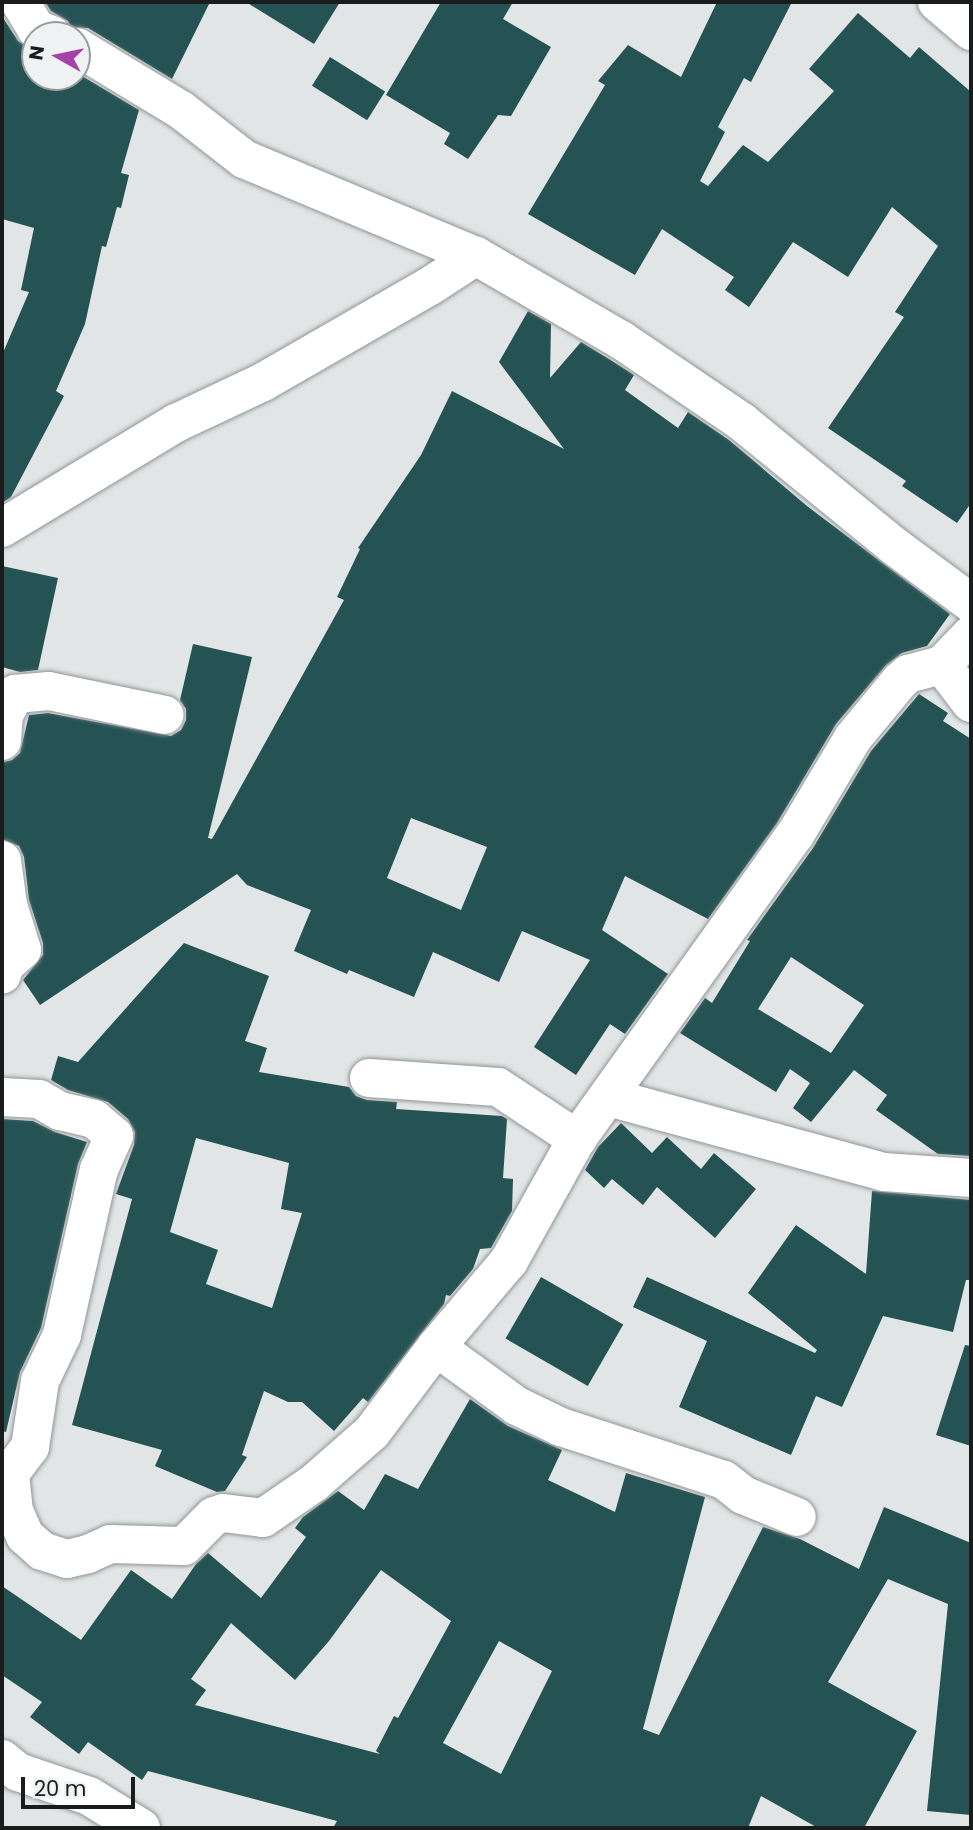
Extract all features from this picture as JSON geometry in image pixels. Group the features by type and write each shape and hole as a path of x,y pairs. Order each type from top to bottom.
{"main road":[{"path":"20,2 31,21"},
{"path":"937,2 971,31"},
{"path":"91,55 181,110 244,159 477,256 621,340 742,422 894,546 971,603"},
{"path":"2,528 176,424 263,383 477,256"},
{"path":"2,1097 39,1099 60,1111 94,1119 114,1136 99,1169 62,1335 40,1381 30,1447 10,1474 18,1521 29,1542 42,1551 67,1559 118,1543 184,1546 214,1516 223,1513 263,1518 314,1483 372,1432 436,1347 509,1261 577,1139 795,835 853,738 908,674 942,665 971,635"},
{"path":"942,665 971,703"},
{"path":"2,741 4,715 15,694 49,691 165,715"},
{"path":"2,860 8,905 22,950 5,965 2,975"},
{"path":"369,1078 498,1087 577,1139"},
{"path":"608,1097 884,1171 971,1178"},
{"path":"436,1347 517,1406 561,1427 724,1480 743,1495 797,1517"},
{"path":"2,1759 18,1772 89,1796 141,1828"}],"building":[{"path":"45,2 210,2 172,79 91,30 91,21 68,21 51,11"},
{"path":"246,2 340,2 314,44"},
{"path":"441,2 513,2 503,19 551,47 511,116 498,115 468,159 444,144 450,133 386,95"},
{"path":"717,2 792,2 751,82 744,78 718,127 725,132 700,181 708,186 743,145 768,162 834,91 809,69 858,13 910,58 919,47 971,92 971,503 957,523 902,486 906,481 828,428 904,317 895,312 938,246 892,207 848,277 793,242 749,307 725,290 734,277 662,229 635,275 528,214 605,85 598,81 628,45 681,77"},
{"path":"2,16 21,43 21,91 91,91 91,81 139,110 121,173 129,175 121,208 117,207 106,247 102,246 85,324 56,391 64,396 11,497 2,503 2,355 29,292 21,290 34,228 2,219"},
{"path":"330,57 385,91 367,120 312,86"},
{"path":"528,311 551,324 550,378 581,342 634,375 625,390 678,428 688,412 729,440 807,506 950,614 927,646 902,653 886,665 836,724 777,823 708,919 625,876 602,930 668,974 625,1034 610,1024 576,1075 534,1047 590,960 522,931 499,982 433,952 414,997 349,970 347,974 294,951 311,910 247,885 237,874 40,1005 23,980 43,955 43,943 29,900 24,857 19,846 2,839 4,762 12,760 20,753 29,715 48,713 171,736 181,730 186,720 186,709 180,700 193,644 252,657 208,838 212,839 344,600 337,597 360,549 358,548 421,455 452,391 564,449 499,362","holes":["411,818 487,847 461,910 387,878"]},
{"path":"2,566 58,578 38,670 20,672 2,667"},
{"path":"919,694 948,713 943,721 971,739 971,1156 938,1154 876,1110 887,1095 854,1070 811,1122 793,1108 810,1083 790,1069 776,1092 680,1033 705,998 712,1003 750,941 747,940 813,848 871,751","holes":["791,957 864,1005 831,1053 758,1009"]},
{"path":"184,943 269,976 245,1041 267,1048 259,1072 349,1087 356,1096 367,1100 397,1102 396,1109 502,1116 507,1119 503,1178 513,1179 512,1211 491,1248 480,1249 473,1269 450,1296 446,1295 444,1304 368,1402 363,1398 334,1431 302,1402 288,1402 264,1391 242,1455 247,1457 225,1491 217,1492 155,1466 162,1450 72,1425 132,1199 116,1194 134,1145 135,1132 128,1119 108,1102 68,1090 51,1080 58,1056 78,1062","holes":["196,1138 289,1163 281,1209 302,1213 272,1308 206,1284 218,1250 170,1232"]},
{"path":"2,1119 33,1121 55,1132 87,1142 78,1164 41,1328 20,1372 6,1432 2,1431"},
{"path":"621,1123 652,1153 667,1137 701,1169 714,1153 756,1189 715,1238 657,1187 643,1205 612,1179 604,1188 585,1170 598,1147"},
{"path":"872,1191 971,1200 969,1280 966,1280 953,1332 883,1316 842,1407 816,1396 791,1455 679,1407 707,1341 633,1307 647,1277 815,1353 817,1350 748,1293 796,1225 866,1274"},
{"path":"541,1277 623,1324 588,1386 506,1338"},
{"path":"965,1345 971,1346 971,1446 936,1435"},
{"path":"470,1399 508,1426 562,1450 548,1480 615,1512 626,1473 705,1497 643,1729 659,1735 763,1527 800,1539 859,1569 884,1507 971,1543 971,1815 927,1811 948,1604 888,1579 828,1682 917,1731 864,1828 818,1828 761,1796 748,1828 333,1828 337,1821 148,1771 142,1780 88,1742 79,1754 30,1717 42,1702 2,1675 2,1586 81,1640 131,1570 172,1599 196,1564 208,1553 261,1598 306,1537 295,1528 303,1517 338,1491 364,1510 385,1474 418,1489","holes":["381,1570 451,1621 398,1718 394,1716 376,1751 380,1754 195,1705 206,1690 191,1679 231,1623 295,1680 329,1641","499,1641 552,1671 501,1774 443,1743"]}]}
